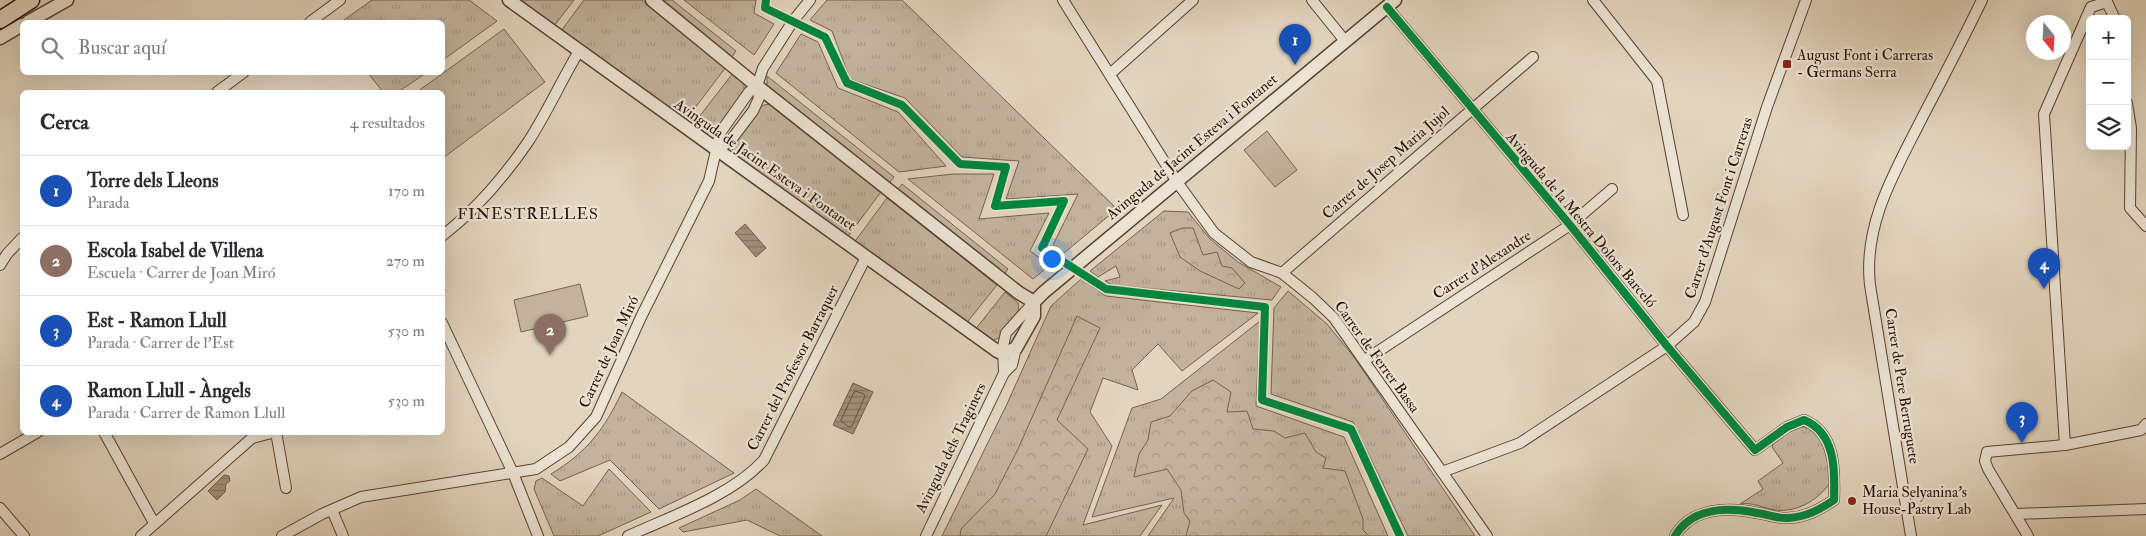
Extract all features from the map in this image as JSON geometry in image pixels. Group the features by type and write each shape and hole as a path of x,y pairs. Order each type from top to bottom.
{"highway":[{"path":"0,8 12,0"},
{"path":"0,20 31,0"}],"street":[{"path":"32,20 67,0"},
{"path":"313,20 340,0"},
{"name":"Avinguda de Jacint Esteva i Fontanet","path":"509,0 716,151 996,351 1003,354"},
{"path":"652,0 1019,293 1034,302 1034,316 1016,348 1012,365 1004,372"},
{"path":"716,151 731,140 753,111 759,98 758,86 767,62 810,0"},
{"name":"Carrer de Ferrer Bassa","path":"1063,0 1176,182 1214,233 1251,262 1282,273 1334,318 1487,536"},
{"path":"1110,74 1193,0"},
{"path":"1312,0 1345,41"},
{"path":"1594,0 1657,81 1683,215"},
{"name":"Carrer d'August Font i Carreras","path":"1442,472 1520,443 1667,346 1694,322 1705,302 1767,107 1806,0"},
{"name":"Carrer de Pere Berruguete","path":"1911,536 1868,271 1872,236 1884,194 1982,0"},
{"path":"2087,15 2091,7 2107,2 2113,15"},
{"name":"Avinguda de Jacint Esteva i Fontanet","path":"1004,372 1003,354 1006,333 1034,302 1058,280 1391,4"},
{"name":"Avinguda de la Mestra Dolors Barceló","path":"1391,4 1471,109 1570,225 1667,346 1756,450 1787,427 1804,420 1820,430 1832,451 1835,475 1834,500 1818,511 1786,518 1737,508 1708,511 1681,525 1675,536"},
{"path":"2065,445 2044,114 2086,18"},
{"path":"0,38 20,27"},
{"path":"445,234 471,212 508,169 528,141 579,51"},
{"name":"Carrer de Josep Maria Jujol","path":"1282,273 1533,57"},
{"path":"220,90 240,75"},
{"path":"2127,105 2131,128 2130,208 2146,226"},
{"name":"Carrer de Joan Miró","path":"282,536 361,497 536,469 567,449 596,417 641,317 709,181 716,151"},
{"name":"Carrer d'Alexandre","path":"1365,360 1570,225 1612,189"},
{"path":"0,265 20,240"},
{"name":"Carrer del Professor Barraquer","path":"628,536 732,487 753,473 764,460 866,257"},
{"path":"445,329 513,473 538,536"},
{"path":"1003,354 1016,348"},
{"name":"Avinguda dels Traginers","path":"926,536 1004,372"},
{"path":"2028,536 1988,469 1985,461 1987,452 2065,445 2141,430 2146,424"},
{"path":"0,454 33,435"},
{"path":"106,435 154,523"},
{"path":"141,536 252,438 264,435"},
{"path":"276,435 286,488"},
{"path":"0,508 24,536"},
{"path":"2016,514 2146,509"},
{"path":"332,510 343,536"}],"green space":[{"path":"372,0 469,0 497,21 445,59 445,20 344,20"},
{"path":"517,0 574,0 554,26"},
{"path":"584,0 642,0 726,67 685,121 561,31"},
{"path":"661,0 672,0 736,51 732,57"},
{"path":"684,0 756,0 754,13 774,24 754,55"},
{"path":"827,0 902,0 1117,209 1064,253 1053,245 1078,194 1006,199 1019,161 962,157 905,98 850,79 832,31 810,20"},
{"path":"504,29 545,82 445,157 445,90 420,90 440,75 445,75 445,72"},
{"path":"801,34 818,42 838,88 898,112 946,166 899,172 776,73"},
{"path":"733,73 744,83 744,92 715,131 704,134 692,126"},
{"path":"370,75 423,75 401,90 381,90"},
{"path":"767,76 894,177 889,183 767,85"},
{"path":"770,104 881,192 846,239 734,155 732,149 734,143 760,108"},
{"path":"1267,131 1297,170 1275,187 1244,150"},
{"path":"953,174 994,174 979,219 1049,213 1030,251 1050,265 1033,279 908,179"},
{"path":"902,184 1008,269 1004,275 897,190"},
{"path":"887,198 997,285 965,325 853,244"},
{"path":"1164,211 1188,212 1210,239 1238,262 1281,287 1272,300 1112,285 1105,281 1120,277 1116,266 1098,277 1090,271"},
{"path":"1182,228 1193,228 1203,255 1217,252 1222,266 1232,268 1245,283 1239,289 1200,271 1180,257 1170,233"},
{"path":"1081,279 1106,296 1258,313 1182,371 1158,344 1132,370 1138,390 1103,378 1090,412 1112,446 1083,525 1162,505 1140,536 942,536 1007,404 1051,306"},
{"path":"580,284 588,316 521,332 514,300"},
{"path":"1288,291 1327,324 1354,357 1475,536 1408,536 1353,422 1271,394 1274,308"},
{"path":"1005,292 1018,303 1019,308 1011,327 995,340 990,341 974,331"},
{"path":"1077,316 1100,328 1057,420 1088,449 1046,536 960,536 961,529 995,494 1018,449"},
{"path":"1260,321 1256,406 1344,437 1388,536 1148,536 1174,498 1092,517 1132,408 1161,399"},
{"path":"1213,380 1231,392 1227,412 1247,411 1253,429 1274,431 1285,438 1305,433 1316,452 1326,458 1323,468 1345,471 1363,519 1363,530 1369,536 1186,536 1190,521 1184,513 1181,490 1167,469 1134,477 1139,454 1148,440 1151,422 1170,416 1192,391"},
{"path":"622,392 734,473 659,509 610,460 560,481 551,474 575,457 593,439 608,418"},
{"path":"1798,426 1815,432 1823,444 1832,480 1827,487 1815,499 1792,509 1775,510 1754,504 1740,504 1763,489 1758,481 1783,463 1772,447 1774,442"},
{"path":"609,469 651,512 598,536 554,536 534,489 536,481 542,478 583,506"},
{"path":"756,489 822,536 780,536 747,520 683,532 679,528 740,500"}],"water":[{"path":"745,224 766,248 756,257 735,233"},
{"path":"853,383 873,392 853,434 833,425"},
{"path":"224,475 229,476 230,481 226,484 225,492 217,500 208,491"}],"cycle path":[{"path":"766,0 765,8 825,37 847,83 902,105 960,164 1006,167 995,206 1064,201 1042,248 1106,289 1265,307 1262,400 1351,429 1400,536"},
{"path":"1387,7 1755,450 1787,427 1804,420 1815,426 1828,443 1834,477 1834,500 1828,504 1807,515 1788,518 1746,511 1712,511 1691,519 1682,526 1675,536"}],"place":[{"name":"August Font i Carreras - Germans Serra","path":"1787,64"},
{"name":"Torre dels Lleons","path":"1295,65"},
{"name":"Ramon Llull - Àngels","path":"2044,289"},
{"name":"Escola Isabel de Villena","path":"550,355"},
{"name":"Est - Ramon Llull","path":"2022,443"},
{"name":"Maria Selyanina's House-Pastry Lab","path":"1852,501"}],"district":[{"name":"FINESTRELLES","path":"528,214"}]}
